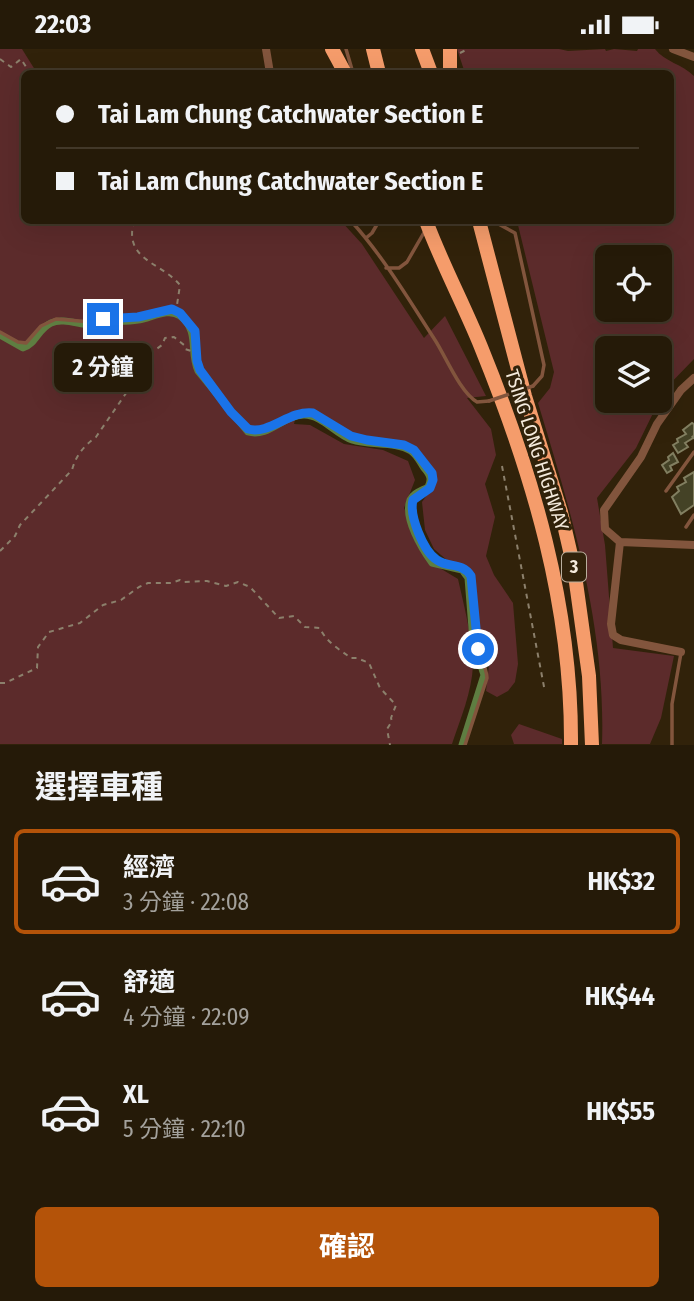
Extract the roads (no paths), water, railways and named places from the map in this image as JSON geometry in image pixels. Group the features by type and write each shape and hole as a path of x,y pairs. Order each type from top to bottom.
{"highway":[{"path":"332,49 343,70"},
{"path":"422,49 430,70"},
{"name":"TSING LONG HIGHWAY","path":"427,224 490,370 539,511 561,611 569,681 571,744"},
{"name":"TSING LONG HIGHWAY","path":"480,224 525,396 561,512 574,568 589,675 593,744"}],"street":[{"path":"266,49 270,70"},
{"path":"673,49 694,57"},
{"path":"694,378 681,390 657,424 641,457 604,510 605,529 620,542 694,545"},
{"path":"620,542 611,624 613,635 621,640 681,652"}],"lane":[{"path":"346,49 352,70"},
{"path":"354,224 366,238 468,395 477,401 489,401 533,386 542,376 544,362 515,233 498,224"},
{"path":"366,238 377,224"},
{"path":"386,268 399,268 407,262 426,224"},
{"path":"0,332 22,344 29,341 41,326 56,319 91,322 138,317 166,310 176,311 184,316 195,331 200,370 231,412 248,429 261,430 294,414 313,413 351,436 410,447 418,453 432,473 433,480 430,488 413,500 413,517 434,558 465,568 471,576 476,640 487,670 487,678 465,744"},
{"path":"666,491 694,452"},
{"path":"686,527 694,515"},
{"path":"672,744 672,704 681,652"}],"waterway":[{"path":"0,335 23,348 43,329 55,322 91,325 138,320 165,313 175,314 190,328 198,371 248,432 263,432 296,416 304,415 323,421 352,440 397,446 413,453 430,479 428,487 410,500 411,524 432,563 462,570 468,578 473,641 484,675 462,745"}]}
